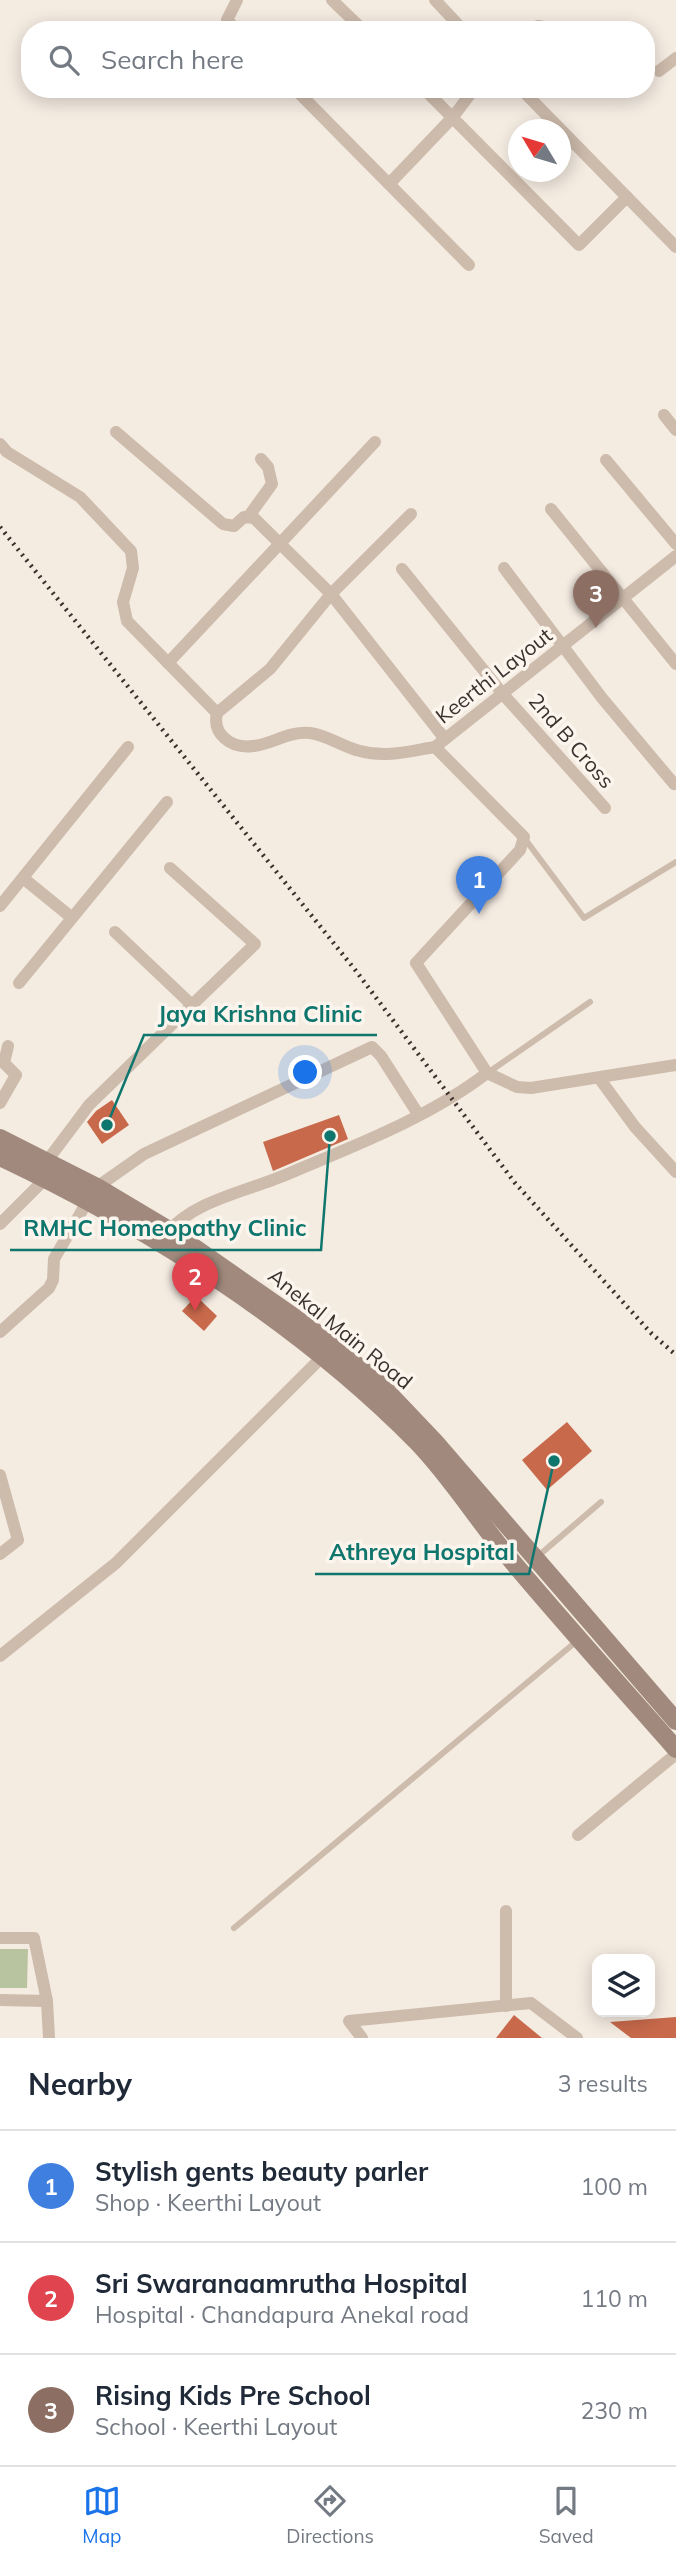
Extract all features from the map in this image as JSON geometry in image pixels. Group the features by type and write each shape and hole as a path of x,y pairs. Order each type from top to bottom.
{"main road":[{"name":"Anekal Main Road","path":"0,1138 47,1161 92,1194 314,1331 378,1382 435,1442 676,1721"},
{"path":"0,1157 44,1180 92,1194"},
{"path":"163,1237 323,1356 419,1445 505,1553 676,1751"}],"street":[{"path":"229,21 237,0"},
{"path":"332,0 354,21"},
{"path":"435,0 455,21"},
{"path":"659,71 676,58"},
{"path":"304,98 469,265"},
{"path":"433,98 579,244 627,197"},
{"path":"389,184 453,117 467,98"},
{"path":"530,98 676,247"},
{"path":"664,415 676,430"},
{"path":"116,432 223,524 234,527 249,516 272,485 268,467 261,459"},
{"path":"168,663 282,545 375,442"},
{"path":"0,444 7,452 80,497 131,551 133,568 123,602 127,621 217,713"},
{"path":"606,460 676,544"},
{"path":"551,509 676,664"},
{"path":"249,516 331,594 440,743 389,755 360,751 315,733 284,734 252,747 234,745 222,738 215,723 217,713 270,669 331,594 411,514"},
{"name":"Keerthi Layout","path":"522,844 440,743 676,556"},
{"path":"504,568 563,647 666,775 676,783"},
{"name":"2nd B Cross","path":"402,569 502,693 605,808"},
{"path":"0,906 128,747"},
{"path":"19,983 167,802"},
{"path":"522,844 416,963 487,1073 503,1082 531,1088 676,1065"},
{"path":"47,1161 89,1105 255,944 170,868"},
{"path":"23,878 71,917"},
{"path":"115,932 192,1005"},
{"path":"0,1103 16,1075 4,1063 8,1046"},
{"path":"0,1332 49,1288 53,1280 54,1259 92,1194 144,1154 372,1047 381,1056 418,1114"},
{"path":"163,1237 188,1213 289,1174 418,1114 487,1073"},
{"path":"599,1078 635,1127 676,1172"},
{"path":"0,1223 44,1180"},
{"path":"0,1657 117,1563 323,1356"},
{"path":"0,1475 18,1540 0,1554"},
{"path":"578,1835 676,1751"},
{"path":"506,1911 506,2006"},
{"path":"0,1938 34,1938 47,2001 49,2038"},
{"path":"0,2000 47,2001"},
{"path":"362,2038 349,2021 531,2003 577,2038"}],"lane":[{"name":"Keerthi Layout","path":"522,844 584,918 676,862"},
{"path":"487,1073 590,1002"},
{"path":"536,1559 601,1502"},
{"path":"234,1928 580,1639"}],"green space":[{"path":"0,1949 28,1949 27,1988 0,1988"}],"building":[{"path":"112,1100 129,1125 102,1144 87,1122 96,1111"},
{"path":"339,1115 348,1139 273,1171 263,1142"},
{"path":"196,1296 217,1316 204,1331 182,1311"},
{"path":"567,1422 592,1451 547,1490 522,1460"},
{"path":"514,2015 542,2038 496,2038"},
{"path":"676,2017 676,2038 631,2038 610,2022"}],"railway":[{"path":"0,527 356,971 515,1183 651,1333 676,1355"}],"place":[{"name":"Rising Kids Pre School","path":"596,628"},
{"name":"Stylish gents beauty parler","path":"479,914"},
{"name":"Jaya Krishna Clinic","path":"107,1125"},
{"name":"RMHC Homeopathy Clinic","path":"330,1136"},
{"name":"Sri Swaranaamrutha Hospital","path":"195,1311"},
{"name":"Athreya Hospital","path":"554,1461"}]}
